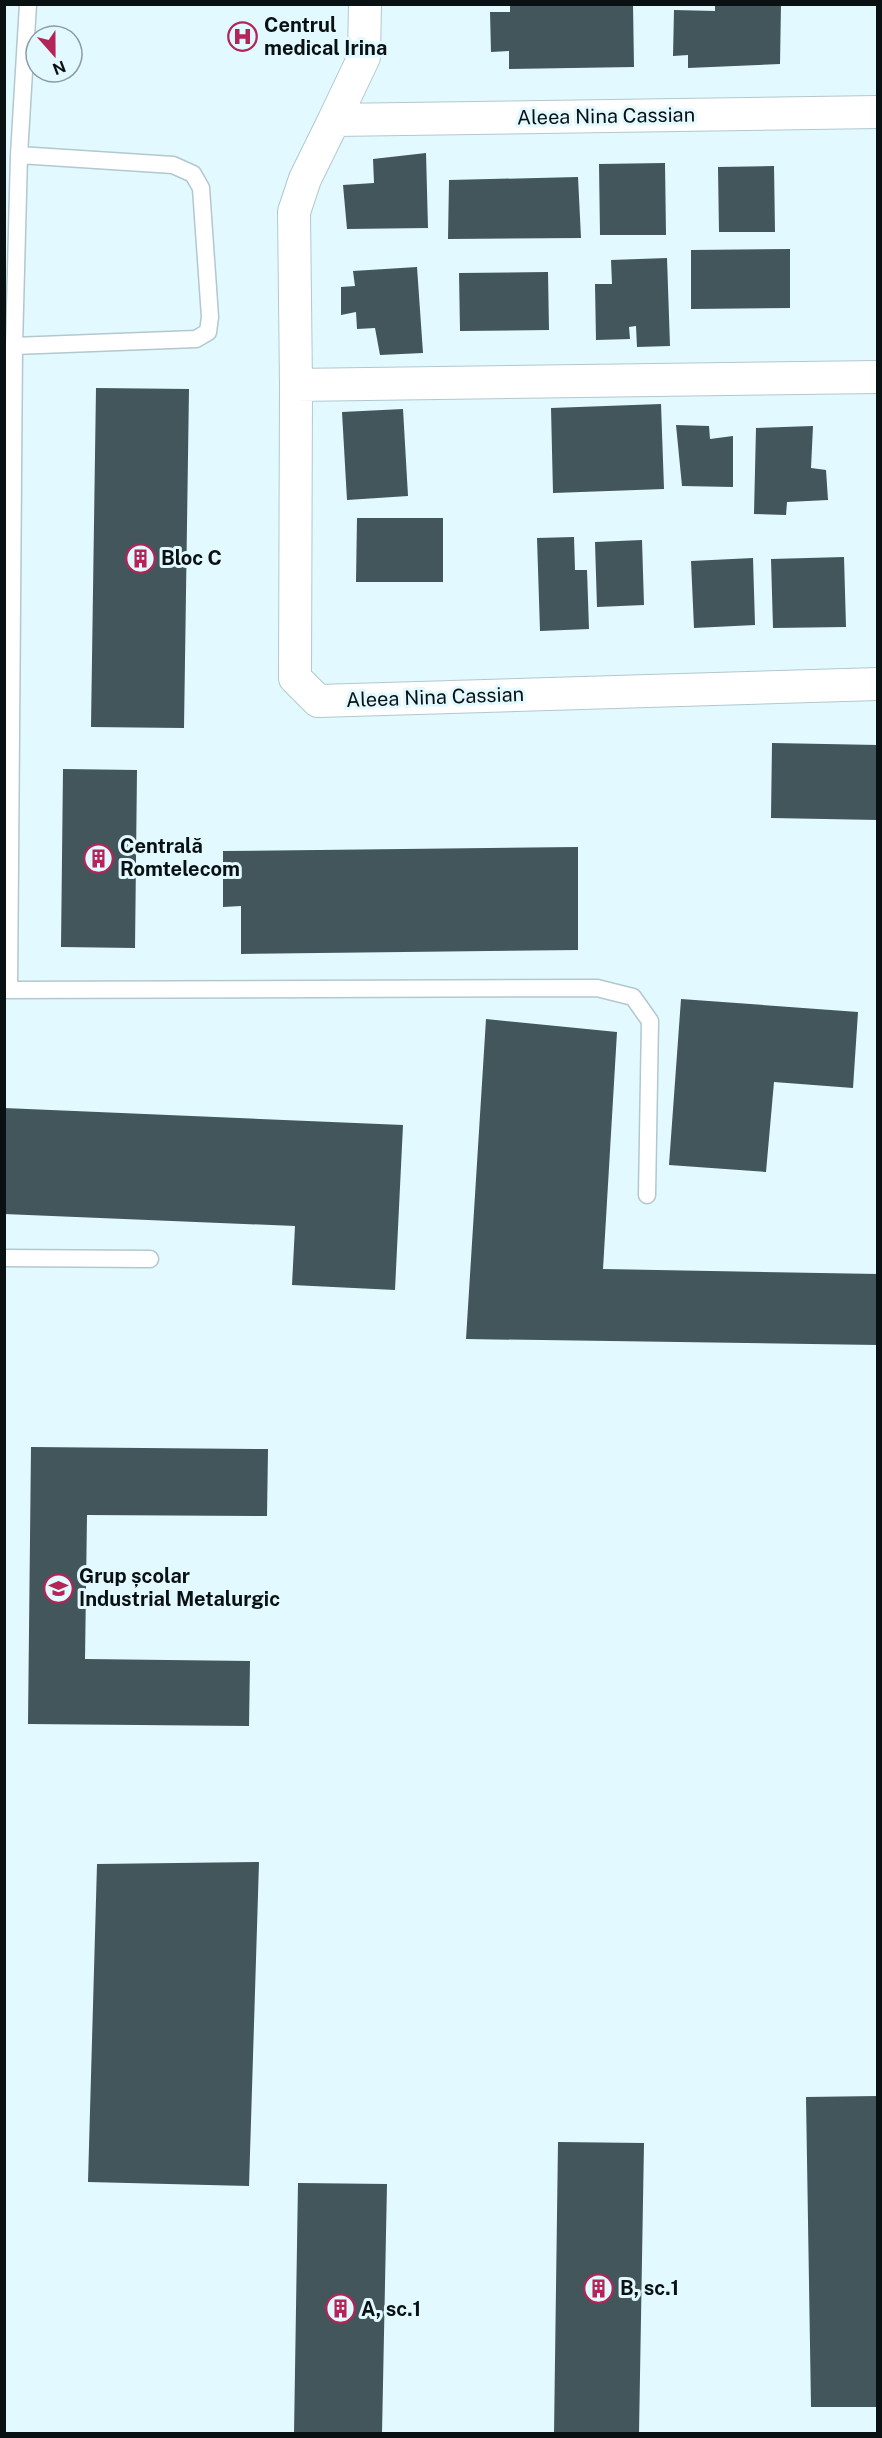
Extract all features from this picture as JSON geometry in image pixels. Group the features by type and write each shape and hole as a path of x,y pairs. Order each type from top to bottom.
{"street":[{"name":"Aleea Nina Cassian","path":"365,4 364,57 305,179 294,212 295,678 318,701 878,684"},
{"name":"Aleea Nina Cassian","path":"334,120 878,112"},
{"path":"296,385 878,377"}],"lane":[{"path":"28,4 19,154 14,345 7,990 597,988 633,998 650,1021 647,1195"},
{"path":"14,345 196,339 208,332 210,317 201,188 193,174 172,165 19,154"},
{"path":"4,1258 150,1259"}],"building":[{"path":"510,4 633,4 634,67 509,69 509,51 491,52 490,12 510,12"},
{"path":"715,4 781,4 780,64 688,68 688,55 673,56 674,10 715,11"},
{"path":"426,153 428,228 347,229 343,185 374,183 373,159"},
{"path":"665,163 666,235 600,235 599,164"},
{"path":"774,166 775,232 719,232 718,167"},
{"path":"578,177 581,238 448,239 449,180"},
{"path":"790,249 790,308 691,309 691,250"},
{"path":"667,258 670,346 637,347 636,326 629,327 630,339 596,340 595,284 612,284 611,260"},
{"path":"417,267 423,353 380,355 375,328 357,329 356,312 341,315 341,287 355,286 353,271"},
{"path":"548,272 549,330 460,331 459,273"},
{"name":"Bloc C","path":"96,388 189,389 184,728 91,727"},
{"path":"661,404 664,489 553,493 551,408"},
{"path":"403,409 408,496 347,500 342,412"},
{"path":"676,425 709,426 710,439 733,436 733,487 682,486"},
{"path":"813,426 811,468 826,470 828,500 787,502 786,515 754,514 756,428"},
{"path":"357,518 443,518 443,582 356,582"},
{"path":"574,537 575,570 587,570 589,629 540,631 537,538"},
{"path":"642,540 644,605 597,607 595,542"},
{"path":"844,557 846,627 773,628 771,559"},
{"path":"753,558 755,625 694,628 691,561"},
{"path":"772,743 878,745 878,820 771,818"},
{"name":"Centrală Romtelecom","path":"63,769 137,770 135,948 61,947"},
{"path":"578,847 578,950 241,954 241,906 223,907 223,851"},
{"path":"681,999 858,1012 853,1088 774,1082 766,1172 669,1165"},
{"path":"486,1019 617,1032 603,1269 878,1274 878,1345 466,1339"},
{"path":"4,1108 403,1125 395,1290 292,1285 295,1226 4,1214"},
{"name":"Grup școlar Industrial Metalurgic","path":"31,1447 268,1449 267,1516 87,1515 85,1659 250,1661 249,1726 28,1724"},
{"path":"259,1862 249,2186 88,2182 97,1864"},
{"path":"878,2096 878,2407 811,2407 806,2097"},
{"name":"B, sc.1","path":"558,2142 644,2143 639,2434 554,2434"},
{"name":"A, sc.1","path":"298,2183 387,2184 382,2434 294,2434"}],"place":[{"name":"Centrul medical Irina","path":"243,36"},
{"name":"Bloc C","path":"140,558"},
{"name":"Centrală Romtelecom","path":"99,858"},
{"name":"Grup școlar Industrial Metalurgic","path":"58,1588"},
{"name":"B, sc.1","path":"599,2288"},
{"name":"A, sc.1","path":"340,2309"}]}
